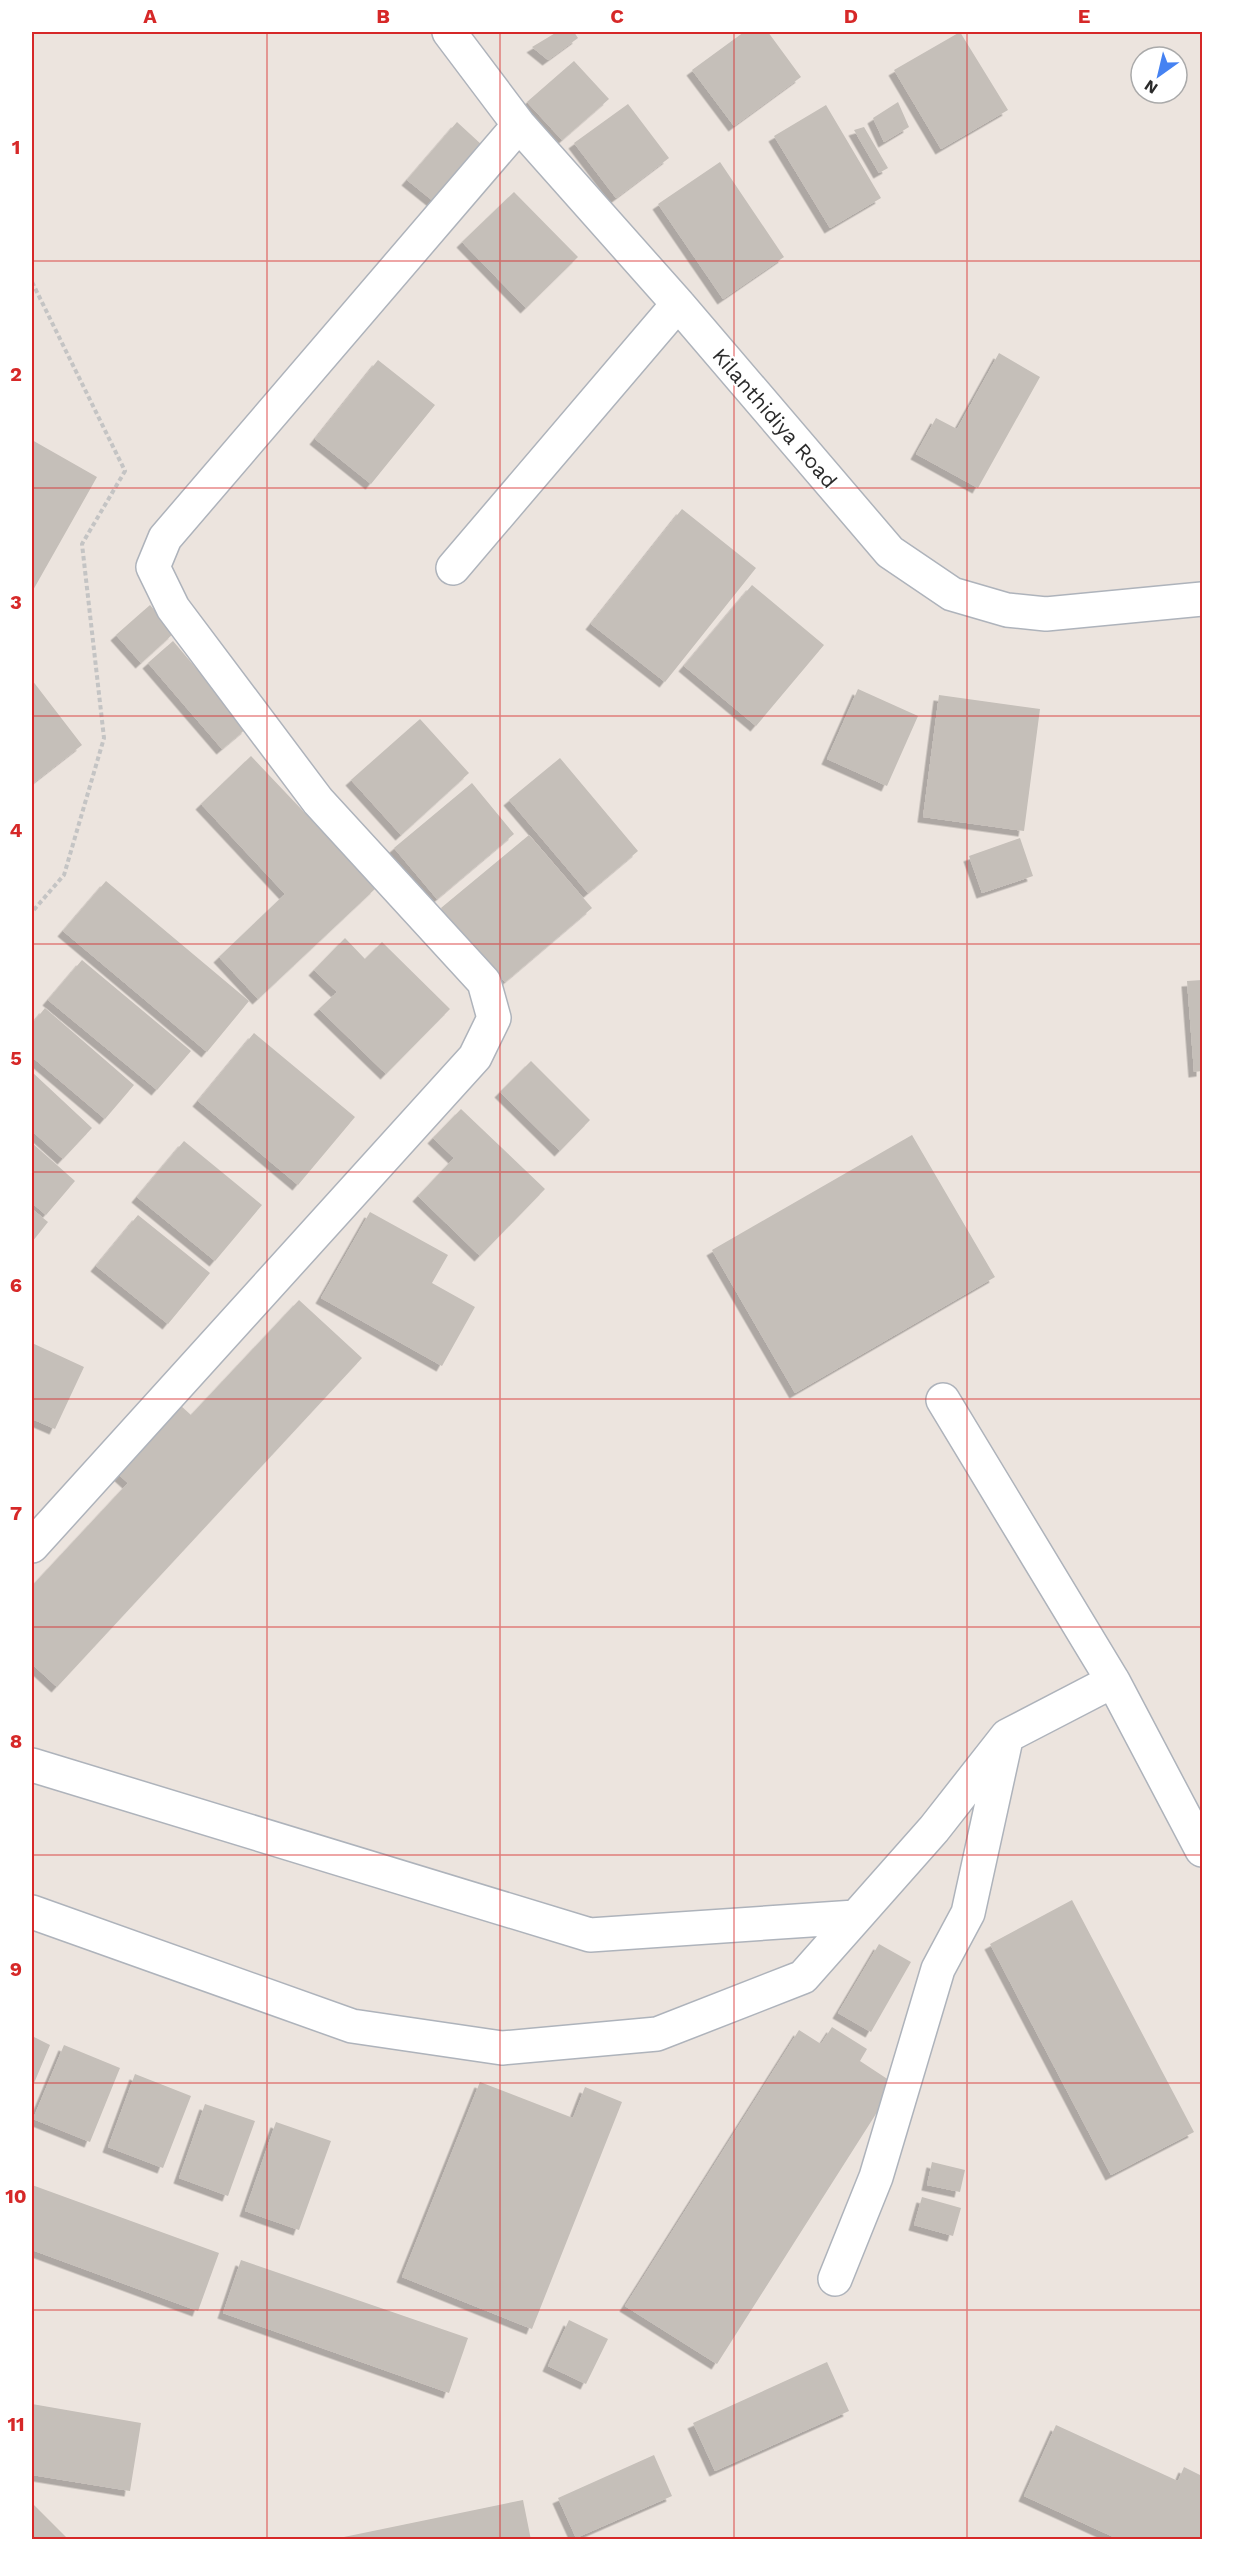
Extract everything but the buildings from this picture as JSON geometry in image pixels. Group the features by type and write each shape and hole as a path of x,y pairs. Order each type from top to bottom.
{"street":[{"name":"Kilanthidiya Road","path":"449,32 519,125 678,304 890,552 952,594 1007,610 1046,614 1203,599"},
{"path":"32,1546 475,1057 494,1018 484,982 318,801 173,608 153,567 165,538 519,125"},
{"path":"453,568 678,304"},
{"path":"943,1400 1113,1681 1203,1850"},
{"path":"32,1912 352,2026 502,2048 657,2034 803,1977 934,1829 1007,1736 1113,1681"},
{"path":"835,2279 876,2177 938,1969 968,1913 1007,1736"},
{"path":"32,1765 590,1935 855,1917"}],"path":[{"path":"32,282 125,471 82,544 104,738 64,875 32,912"}]}
